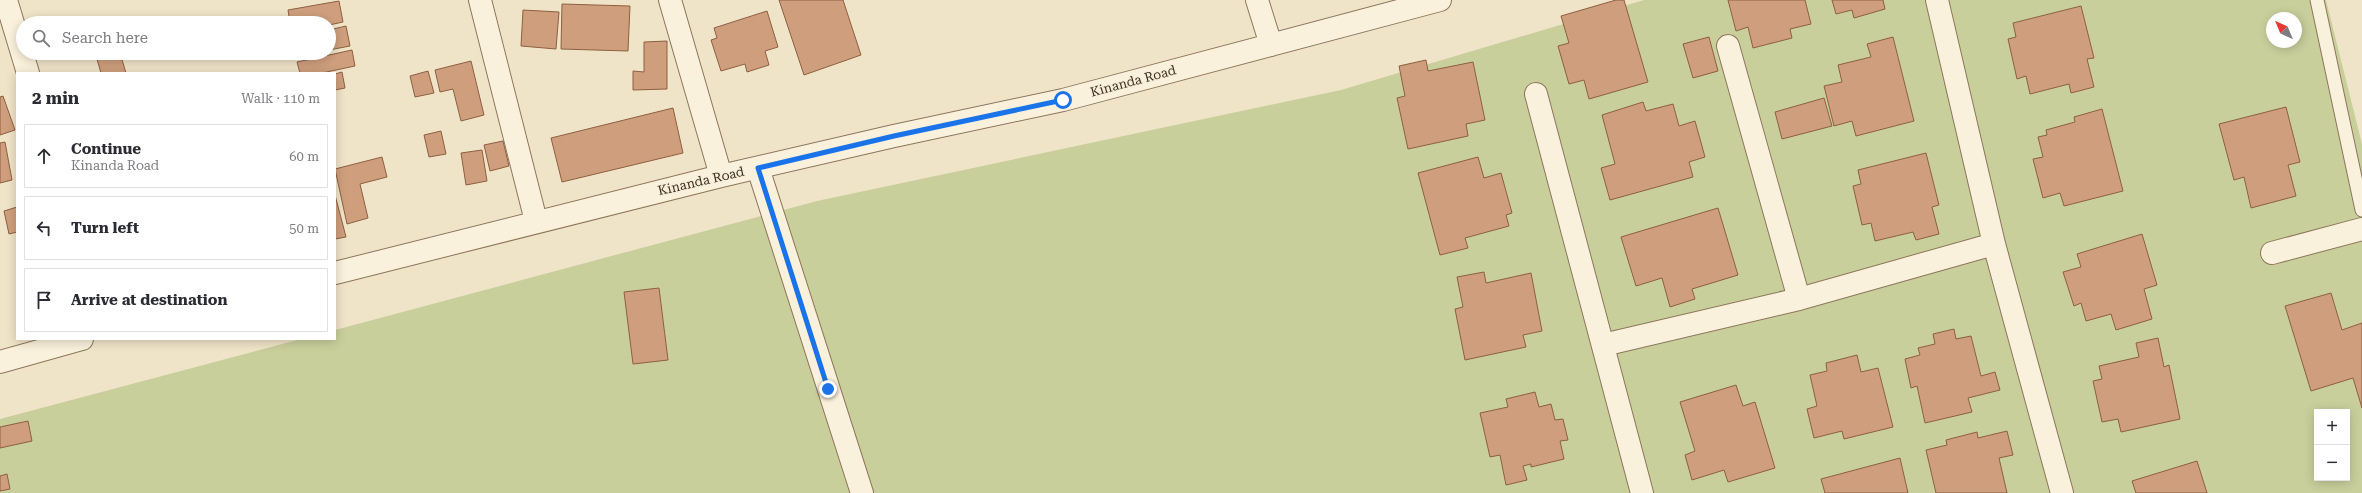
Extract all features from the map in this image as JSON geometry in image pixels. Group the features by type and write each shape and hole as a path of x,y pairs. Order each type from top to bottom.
{"street":[{"path":"6,0 16,33"},
{"path":"480,0 536,221"},
{"path":"670,0 721,176"},
{"path":"1257,0 1271,45"},
{"name":"Kinanda Road","path":"336,273 536,221 721,176 894,136 1063,100 1440,0"},
{"path":"1936,0 1994,244 2062,493"},
{"path":"1728,46 1799,299"},
{"path":"24,60 28,72"},
{"path":"1536,94 1642,493"},
{"path":"758,168 862,493"},
{"path":"2272,253 2362,229"},
{"path":"1603,345 1799,299 1994,244"},
{"path":"0,362 78,340"}],"lane":[{"path":"2317,0 2362,210"}],"green space":[{"path":"1644,0 2326,0 2362,144 2362,493 0,493 0,419 297,340 336,340 336,330 817,201 1341,90"}],"building":[{"path":"779,0 843,0 861,55 804,75"},
{"path":"1616,0 1624,0 1648,82 1589,99 1584,80 1569,84 1558,46 1569,43 1561,16"},
{"path":"1728,0 1805,0 1811,24 1790,29 1792,38 1753,48 1748,27 1736,31"},
{"path":"1832,0 1883,0 1885,9 1854,18 1852,10 1836,14"},
{"path":"339,1 343,22 336,24 336,16 289,16 288,10"},
{"path":"562,4 630,6 628,51 561,49"},
{"path":"2081,6 2094,58 2087,59 2094,87 2071,93 2069,84 2030,94 2026,76 2017,79 2008,39 2016,37 2013,23"},
{"path":"523,10 559,12 556,49 521,46"},
{"path":"767,11 778,47 765,51 769,65 747,72 745,64 721,71 711,40 717,38 714,28"},
{"path":"346,26 350,46 336,49 336,28"},
{"path":"1709,37 1718,71 1693,78 1683,44"},
{"path":"1893,37 1914,121 1856,136 1852,121 1834,126 1824,86 1842,82 1838,65 1871,57 1867,44"},
{"path":"667,41 667,89 633,90 633,71 644,72 644,42"},
{"path":"352,50 355,66 327,72 300,72 297,62 306,60 336,60 336,53"},
{"path":"97,60 122,60 126,72 101,72"},
{"path":"1426,60 1428,71 1473,62 1485,120 1466,124 1468,136 1408,149 1397,98 1405,96 1399,66"},
{"path":"471,61 484,115 461,121 453,89 440,92 435,70"},
{"path":"428,71 434,93 415,97 410,76"},
{"path":"342,72 345,88 336,90 336,74"},
{"path":"3,96 15,130 0,135 0,97"},
{"path":"1824,98 1832,126 1782,139 1775,112"},
{"path":"1643,102 1646,111 1673,104 1679,126 1695,121 1705,157 1689,162 1693,177 1610,200 1601,168 1615,164 1602,115"},
{"path":"2286,107 2300,162 2288,165 2296,196 2251,208 2244,177 2234,180 2219,124"},
{"path":"673,108 683,153 562,182 551,138"},
{"path":"2102,109 2123,191 2064,206 2060,193 2043,198 2033,159 2043,157 2038,137 2047,135 2046,130 2075,122 2074,117"},
{"path":"441,131 446,154 429,157 424,135"},
{"path":"503,141 509,166 490,171 484,145"},
{"path":"5,142 12,180 0,183 0,143"},
{"path":"482,150 487,181 466,185 461,153"},
{"path":"1926,153 1939,205 1932,207 1939,234 1916,240 1913,232 1875,241 1871,223 1862,225 1853,186 1861,184 1858,170"},
{"path":"382,157 387,177 360,184 368,218 347,224 336,169"},
{"path":"1478,157 1484,178 1501,173 1512,213 1506,215 1509,226 1465,238 1468,248 1440,255 1418,173"},
{"path":"336,199 346,237 336,239"},
{"path":"16,207 16,232 9,234 4,211"},
{"path":"1718,208 1738,275 1692,289 1695,299 1670,307 1662,278 1636,286 1621,237"},
{"path":"2142,234 2157,285 2144,289 2152,319 2116,330 2111,314 2086,321 2081,303 2074,306 2063,272 2081,267 2077,254"},
{"path":"1484,272 1486,283 1531,273 1542,331 1523,335 1526,347 1465,360 1455,309 1463,307 1457,277"},
{"path":"659,288 668,360 633,364 624,292"},
{"path":"2331,293 2342,330 2362,323 2362,408 2353,378 2311,391 2285,306"},
{"path":"1954,329 1956,339 1971,336 1981,376 1995,372 2000,390 1968,398 1972,412 1925,423 1917,386 1911,388 1905,359 1920,355 1918,348 1935,344 1933,334"},
{"path":"2158,338 2164,367 2169,365 2180,419 2121,432 2118,419 2102,422 2093,381 2102,379 2099,366 2139,357 2136,343"},
{"path":"1857,355 1861,372 1878,368 1893,427 1844,439 1842,431 1814,438 1807,409 1817,406 1810,375 1827,371 1826,363"},
{"path":"1736,385 1743,406 1755,402 1775,468 1728,482 1724,470 1692,480 1685,455 1695,451 1680,402"},
{"path":"1535,392 1539,407 1551,404 1555,420 1563,419 1568,440 1560,441 1564,459 1531,467 1531,464 1523,466 1527,480 1506,485 1500,455 1490,457 1480,413 1508,407 1506,399"},
{"path":"28,421 32,441 0,448 0,427"},
{"path":"2007,431 2013,455 1999,458 2007,493 1936,493 1926,450 1947,445 1946,440 1977,432 1978,438"},
{"path":"1900,458 1908,493 1825,493 1821,479"},
{"path":"2197,461 2207,493 2136,493 2132,481"},
{"path":"7,474 10,489 0,491 0,476"}],"route":[{"path":"828,389 758,168 894,136 1063,100"}]}
